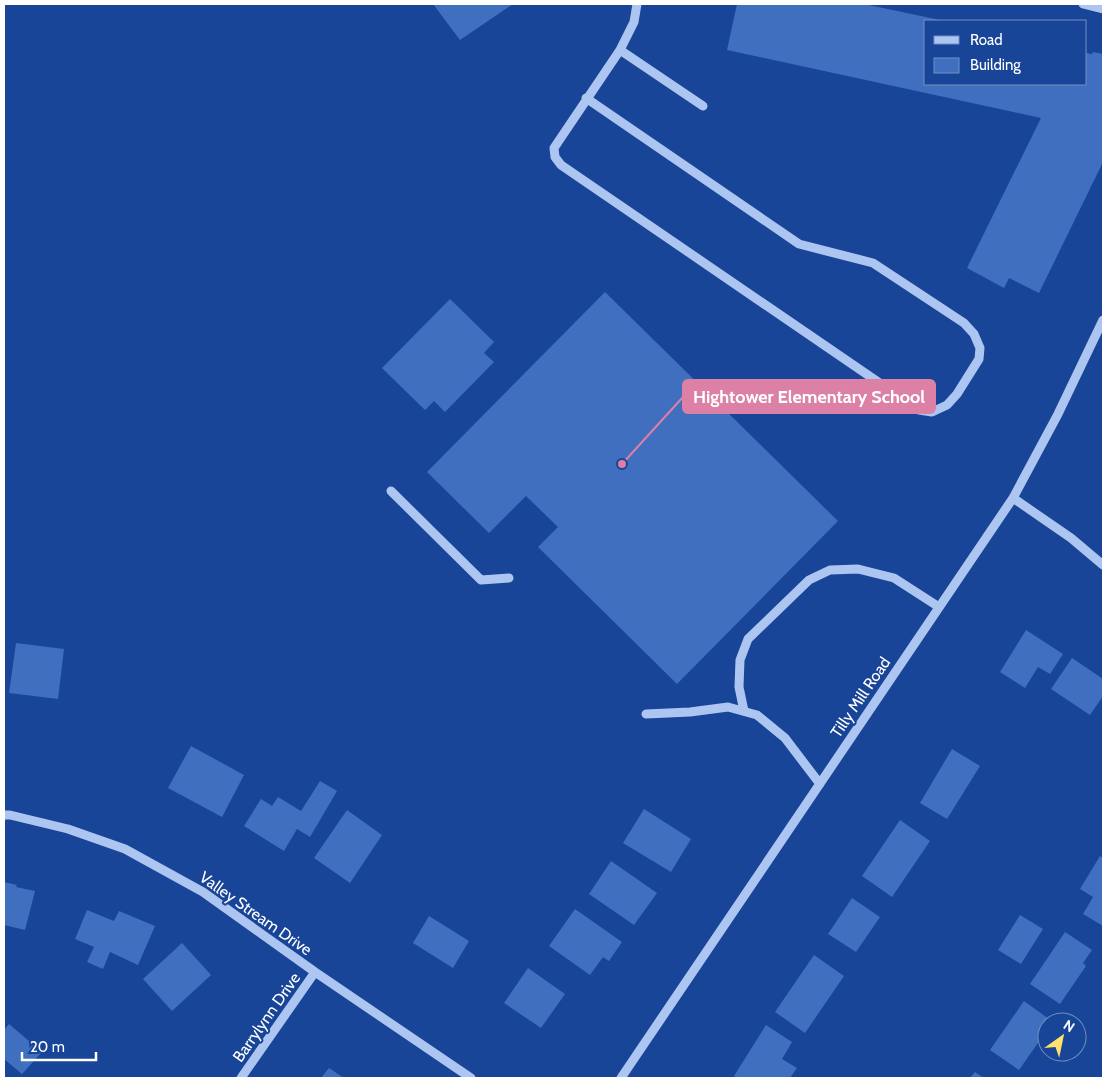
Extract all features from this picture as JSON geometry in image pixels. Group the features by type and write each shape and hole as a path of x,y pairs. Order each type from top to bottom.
{"street":[{"path":"586,98 799,244 873,263 964,324 974,334 980,348 979,359 948,405 932,412 919,410 562,165 555,157 554,148 586,98 620,50 634,22 638,4"},
{"path":"1083,4 1103,8"},
{"path":"620,50 703,106"},
{"name":"Tilly Mill Road","path":"621,1078 1013,498 1058,414 1103,320"},
{"path":"391,491 482,580 509,578"},
{"path":"1013,498 1071,538 1103,565"},
{"path":"744,711 738,687 740,660 748,639 809,580 830,570 858,569 894,578 939,607"},
{"path":"646,714 690,712 728,707 757,715 785,738 820,784"},
{"name":"Valley Stream Drive","path":"4,815 68,829 125,849 203,892 315,972 471,1078"},
{"name":"Barrylynn Drive","path":"241,1078 315,972"}],"building":[{"path":"433,4 513,4 460,40"},
{"path":"737,4 864,4 940,20 924,20 924,85 1087,85 1087,53 1103,54 1103,162 1039,293 1009,278 1004,288 967,268 1041,118 727,50"},
{"path":"605,292 838,521 677,684 538,547 558,527 526,496 489,533 427,472"},
{"path":"450,299 494,342 484,353 494,362 445,412 434,401 425,410 382,368"},
{"path":"1026,630 1063,654 1050,674 1038,667 1025,688 1000,672"},
{"path":"16,643 64,649 58,699 9,693"},
{"path":"1072,658 1103,679 1103,696 1090,715 1051,689"},
{"path":"191,746 244,775 222,817 168,788"},
{"path":"952,749 980,766 947,819 920,803"},
{"path":"320,781 337,791 310,837 297,829 284,851 244,826 261,799 272,806 278,797 301,811"},
{"path":"644,809 691,839 671,872 623,843"},
{"path":"347,810 382,835 350,883 314,858"},
{"path":"900,820 930,841 892,897 862,876"},
{"path":"1100,856 1103,858 1103,926 1083,914 1093,897 1080,889"},
{"path":"611,861 657,893 634,925 589,894"},
{"path":"4,882 35,891 25,930 4,925"},
{"path":"852,898 880,917 856,952 828,934"},
{"path":"575,909 622,942 609,961 603,957 590,975 549,946"},
{"path":"87,910 114,921 119,911 155,926 138,965 110,952 103,969 87,962 94,947 75,939"},
{"path":"1020,915 1043,929 1021,964 998,950"},
{"path":"429,916 469,941 453,968 413,943"},
{"path":"1065,932 1092,950 1083,963 1086,966 1060,1004 1030,984"},
{"path":"182,943 211,975 172,1011 143,979"},
{"path":"814,955 844,976 805,1033 775,1012"},
{"path":"528,968 565,994 541,1028 504,1003"},
{"path":"1024,1001 1039,1012 1037,1012 1037,1044 1019,1070 990,1050"},
{"path":"9,1024 42,1052 22,1074 4,1059 4,1030"},
{"path":"766,1025 792,1042 782,1059 797,1068 790,1078 737,1078 734,1076"},
{"path":"329,1068 344,1078 321,1078"},
{"path":"975,1072 984,1078 970,1078"}],"place":[{"name":"Hightower Elementary School","path":"622,464"}]}
